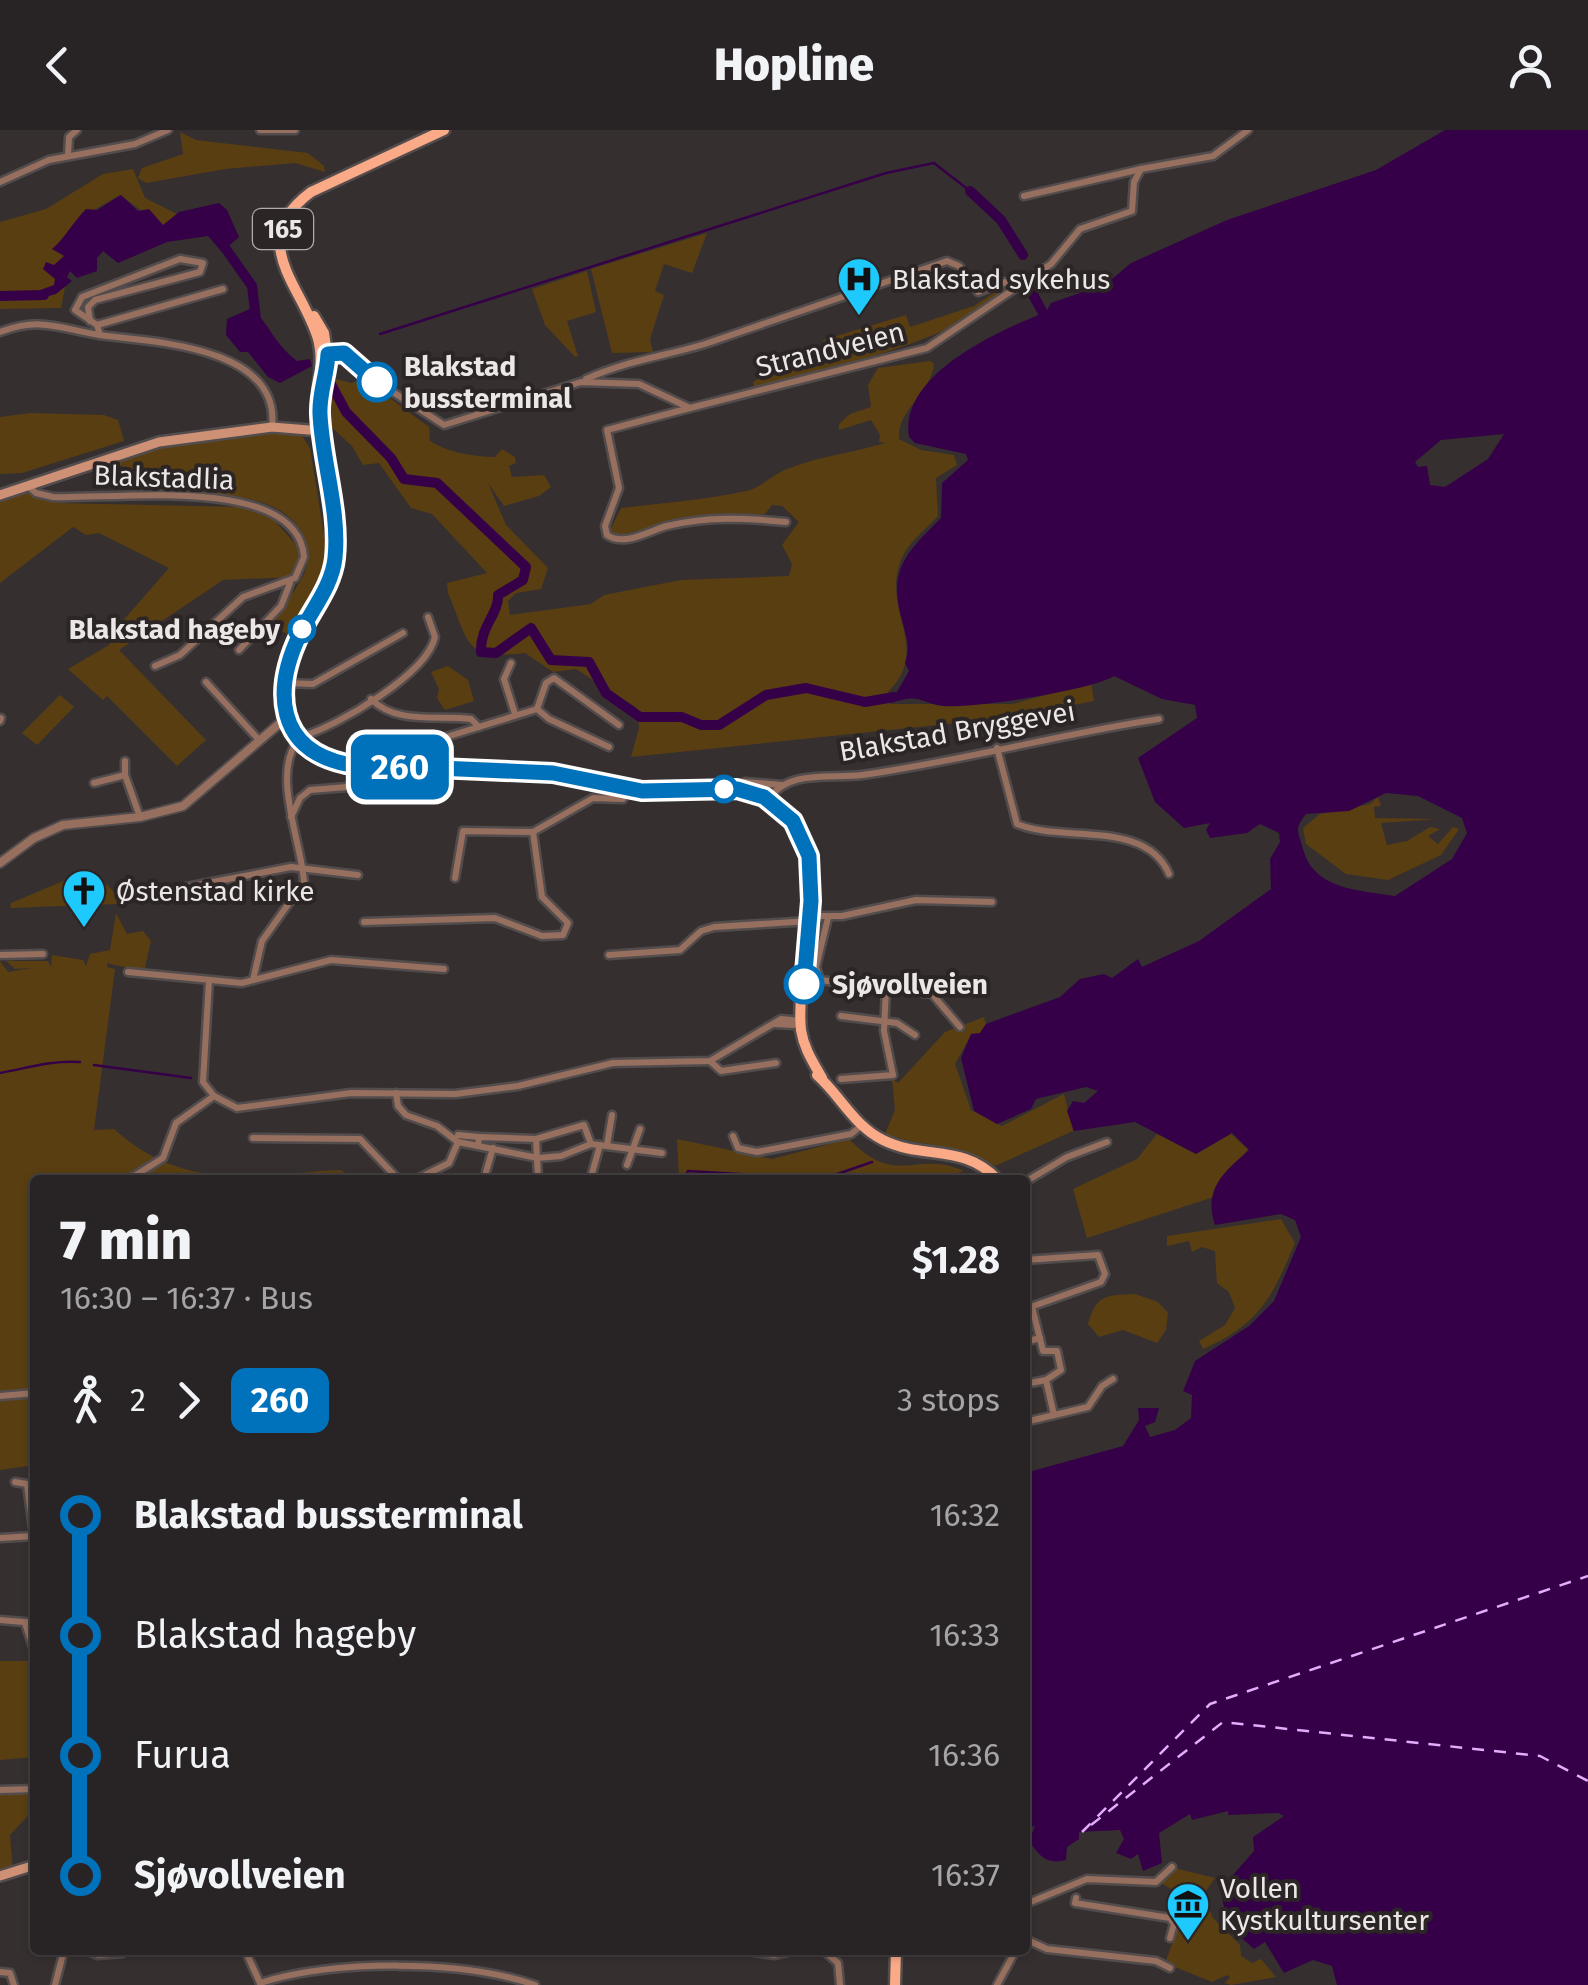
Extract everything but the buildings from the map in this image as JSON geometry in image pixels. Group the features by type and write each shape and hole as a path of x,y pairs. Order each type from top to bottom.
{"main road":[{"name":"165","path":"301,738 287,721 285,683 296,643 335,561 321,431 320,396 326,352 280,254 283,229 295,206 328,183 444,130"},
{"path":"0,495 159,442 272,428 321,431"},
{"path":"301,738 325,759 382,766 553,773 628,789 737,789 771,801 793,821 806,844 811,870 810,918 796,1021 806,1051 822,1078 862,1125 902,1147 968,1157 991,1175"},
{"path":"0,1876 30,1867"},
{"path":"895,1985 896,1955"}],"street":[{"path":"68,155 69,137 76,130"},
{"path":"0,182 68,155 134,144 168,130"},
{"path":"260,130 295,130"},
{"path":"1024,196 1212,156 1248,130"},
{"name":"Strandveien","path":"786,522 727,516 668,526 624,540 607,535 606,526 619,488 606,430 927,348 1059,257 1080,229 1132,211 1134,182 1141,169"},
{"path":"93,323 75,310 85,294 180,259 203,263 200,272 95,300 88,307 100,336"},
{"path":"326,352 344,353 362,372 444,425 581,382 625,362 674,352 795,316 947,262 959,266 978,292 1005,282 1012,287"},
{"path":"93,323 222,290"},
{"path":"0,332 46,322 100,336 186,344 223,360 269,394 272,428"},
{"path":"581,382 639,384 690,408"},
{"name":"Blakstadlia","path":"28,486 43,496 190,498 260,505 285,519 299,538 303,566 290,583 281,606 239,650"},
{"path":"156,666 180,656 243,597 290,583"},
{"path":"253,980 258,951 302,887 291,817 290,754 301,738 370,700 424,661 435,637 428,617"},
{"path":"285,683 312,684 403,633"},
{"path":"511,663 504,679 515,714"},
{"path":"537,709 546,683 554,678 619,724"},
{"path":"206,682 260,741"},
{"path":"370,700 385,710 418,717 472,719 479,727"},
{"path":"382,766 394,753 537,709"},
{"path":"537,709 549,719 609,747"},
{"name":"Blakstad Bryggevei","path":"745,782 782,785 1160,719"},
{"path":"0,863 57,826 140,817 183,806 287,721"},
{"path":"997,748 1017,824 1140,844 1160,856 1169,874"},
{"path":"126,760 125,775 140,817"},
{"path":"94,783 125,775"},
{"path":"291,817 300,798 310,790 372,785"},
{"path":"771,801 782,785"},
{"path":"455,878 463,831 533,832 593,798 624,799 628,789"},
{"path":"364,922 495,918 542,936 562,935 568,923 542,898 533,832"},
{"path":"176,889 302,868 358,875"},
{"path":"609,954 680,950 701,931 714,927 828,918 916,900 992,902"},
{"path":"828,918 819,947 818,977 934,995 960,1027"},
{"path":"0,955 43,954"},
{"path":"128,972 209,981 253,980 331,960 444,970"},
{"path":"209,981 204,1082 228,1106 248,1108 338,1094 496,1090 613,1064 710,1061 774,1024 796,1021"},
{"path":"841,1079 893,1075 883,1020 886,990"},
{"path":"841,1016 901,1024 915,1036"},
{"path":"710,1061 721,1072 776,1064"},
{"path":"396,1093 398,1106 406,1115 458,1138 496,1149 538,1158 599,1145 630,1153 662,1154"},
{"path":"136,1175 163,1158 176,1123 214,1096"},
{"path":"593,1175 599,1145 612,1115"},
{"path":"733,1136 738,1148 756,1152 850,1134 862,1125"},
{"path":"478,1141 536,1139 584,1126 599,1145"},
{"path":"628,1165 640,1129"},
{"path":"254,1138 360,1138 394,1175"},
{"path":"425,1175 449,1163 458,1138"},
{"path":"486,1172 502,1138"},
{"path":"536,1139 538,1175"},
{"path":"1030,1179 1106,1142"},
{"path":"1030,1260 1098,1255 1104,1279 1030,1307"},
{"path":"1030,1313 1042,1351 1057,1351 1061,1370 1046,1380 1030,1383"},
{"path":"1030,1341 1040,1338"},
{"path":"1030,1421 1088,1407 1112,1379"},
{"path":"1046,1380 1054,1415"},
{"path":"0,1396 30,1393"},
{"path":"29,1472 30,1506"},
{"path":"15,1482 27,1484"},
{"path":"0,1538 30,1536"},
{"path":"0,1620 30,1623"},
{"path":"25,1623 30,1638"},
{"path":"0,1790 30,1789"},
{"path":"1030,1902 1086,1879 1149,1883 1163,1879 1172,1867"},
{"path":"1076,1898 1075,1903 1170,1918 1174,1924 1170,1938"},
{"path":"1030,1941 1047,1949 1156,1961 1170,1968"},
{"path":"55,1985 63,1955"},
{"path":"246,1955 260,1984 327,1969 387,1966 486,1974 534,1985"},
{"path":"829,1955 838,1963 840,1985"},
{"path":"997,1985 1013,1955"},
{"path":"0,1972 10,1972 14,1985"}],"shaded area":[{"path":"1445,130 1588,130 1588,1985 1337,1985 1332,1966 1313,1960 1284,1973 1265,1942 1254,1949 1228,1926 1222,1897 1225,1884 1254,1851 1253,1837 1284,1816 1278,1813 1228,1815 1228,1811 1192,1820 1190,1814 1159,1833 1162,1863 1143,1871 1138,1854 1131,1859 1116,1853 1124,1839 1120,1830 1079,1832 1079,1839 1067,1847 1066,1860 1049,1860 1030,1842 1035,1826 1030,1827 1030,1472 1123,1446 1139,1420 1138,1408 1159,1408 1155,1422 1145,1426 1150,1437 1175,1430 1191,1418 1192,1395 1183,1391 1195,1361 1249,1326 1274,1301 1301,1237 1295,1220 1281,1214 1215,1225 1212,1201 1218,1182 1249,1150 1232,1133 1196,1154 1135,1122 1074,1131 1067,1111 1073,1101 1084,1103 1098,1091 1086,1087 1036,1099 1031,1109 997,1124 974,1111 961,1058 971,1034 980,1033 986,1024 1060,997 1080,979 1104,974 1112,978 1138,959 1142,967 1199,941 1271,889 1270,859 1280,842 1279,833 1260,824 1247,833 1210,838 1206,830 1210,823 1184,828 1155,802 1138,758 1197,718 1195,705 1162,699 1114,676 1058,692 979,705 943,706 917,699 898,701 894,697 909,671 905,663 907,639 899,605 898,576 909,553 941,518 942,483 968,460 966,454 915,443 909,437 910,414 920,393 936,375 980,343 1046,312 1051,303 1106,284 1131,263 1227,220 1376,170","holes":["1504,434 1488,459 1445,487 1430,485 1427,466 1418,467 1415,462 1441,440","1386,793 1418,796 1462,818 1467,833 1452,859 1395,896 1340,886 1317,873 1309,863 1298,828 1306,814 1349,811"]},
{"path":"180,132 196,140 308,153 324,166 325,172 295,163 225,169 146,183 138,178 142,168 183,154"},
{"path":"133,169 145,198 177,214 168,230 120,195 78,219 61,308 0,309 0,222 46,209 103,174"},
{"path":"121,195 138,211 149,209 163,225 179,212 219,203 227,210 239,237 222,252 208,236 167,242 118,263 103,251 97,258 97,271 77,278 70,271 67,277 72,281 56,294 38,299 29,294 54,285 55,279 43,269 46,262 54,265 64,256 52,249 81,214 86,209 97,210"},
{"path":"707,233 692,273 664,264 655,291 664,295 650,339 653,352 612,353 591,269"},
{"path":"587,271 596,312 567,321 578,356 575,357 545,325 532,289"},
{"path":"1007,284 994,302 933,335 894,350 754,388 753,382 785,361 824,352 823,340 906,315 910,327 974,306"},
{"path":"252,308 289,354 297,361 310,359 312,366 280,383 268,377 248,352 240,352 226,335 227,319"},
{"path":"930,361 934,364 932,375 903,419 899,439 921,450 954,455 957,465 936,478 938,516 902,558 896,594 906,660 901,676 888,692 890,704 1012,704 1091,683 1094,701 1015,717 631,757 639,728 637,708 576,669 553,672 525,653 490,654 472,645 447,583 487,573 432,514 411,508 379,463 363,465 352,446 327,423 328,395 336,379 351,383 364,379 429,427 430,441 437,445 487,457 495,457 502,449 515,457 516,463 509,466 512,477 544,475 551,487 539,496 504,506 488,483 506,525 548,568 541,589 516,593 508,601 510,615 591,604 604,595 681,580 789,576 792,564 782,545 799,522 782,506 772,505 765,514 702,515 616,536 610,530 621,508 746,491 799,465 885,443 879,442 880,435 871,420 839,430 839,424 850,414 871,407 868,385 878,368"},
{"path":"30,413 104,415 118,420 124,441 22,473 0,474 0,417"},
{"path":"279,431 302,436 310,448 328,559 289,635 276,628 273,620 301,579 308,552 300,529 284,513 239,497 140,495 123,466 105,465 153,446"},
{"path":"24,491 58,503 242,507 273,519 300,549 300,565 292,577 223,580 119,650 206,740 177,766 107,696 103,700 68,669 109,645 121,623 169,568 99,533 86,535 73,527 0,583 0,499"},
{"path":"448,666 468,680 474,701 445,710 437,698 439,689 431,672"},
{"path":"60,695 74,707 37,745 22,733"},
{"path":"1378,797 1381,806 1374,807 1375,818 1437,819 1381,823 1387,845 1407,841 1430,827 1440,829 1428,836 1438,844 1453,827 1459,829 1441,855 1388,880 1346,874 1306,844 1303,828 1320,814 1370,804"},
{"path":"100,878 117,895 117,904 10,908 11,903 68,879"},
{"path":"116,913 127,934 143,931 151,941 144,972 107,963 107,967 115,969 94,1130 114,1129 167,1163 221,1175 30,1175 30,1466 0,1470 0,961 8,972 32,968 15,969 6,961 48,961 51,967 52,955 83,960 86,966 90,954 110,950"},
{"path":"984,1017 986,1024 980,1033 971,1035 955,1064 971,1110 1002,1126 1064,1094 1073,1131 995,1166 955,1150 885,1134 895,1110 892,1079 898,1083 945,1032"},
{"path":"1157,1134 1196,1154 1231,1134 1248,1149 1217,1196 1087,1238 1073,1189 1137,1159"},
{"path":"677,1139 772,1159 849,1139 881,1162 947,1165 964,1171 952,1175 679,1175"},
{"path":"340,1170 350,1175 264,1175"},
{"path":"1281,1219 1295,1243 1271,1294 1251,1319 1203,1349 1199,1341 1225,1325 1235,1308 1229,1292 1217,1283 1215,1251 1202,1247 1192,1252 1189,1241 1167,1246 1167,1236"},
{"path":"1135,1294 1158,1302 1168,1313 1166,1330 1157,1343 1123,1330 1099,1337 1088,1324 1099,1302 1109,1296"},
{"path":"0,1661 30,1661 30,1757 0,1760"},
{"path":"30,1788 30,1813 10,1835 13,1872 0,1873 0,1789"},
{"path":"1170,1867 1215,1878 1203,1895 1213,1918 1240,1945 1241,1956 1252,1963 1261,1959 1276,1977 1231,1985 1225,1983 1230,1977 1227,1975 1212,1982 1166,1961 1178,1926 1175,1891 1161,1883"}],"waterway":[{"path":"380,334 886,173 934,163 970,191"},
{"path":"970,191 1001,220 1023,255"},
{"path":"221,242 252,286 256,319"},
{"path":"1027,284 1043,313"},
{"path":"0,296 44,295"},
{"path":"331,384 346,412 391,458 404,479 437,483 526,567 523,580 498,595 481,652 496,653 531,628 551,660 589,662 606,693 640,717 682,717 701,725 719,725 766,695 806,688 865,702 894,697"},
{"path":"0,1073 49,1063 80,1062"},
{"path":"94,1065 191,1078"},
{"path":"835,1175 872,1162"},
{"path":"686,1175 688,1171 756,1175"}],"ferry route":[{"path":"1082,1832 1210,1704 1588,1576"},
{"path":"1091,1825 1223,1722 1540,1756 1588,1781"}],"bus line":[{"name":"260","path":"377,382 344,353 328,354 320,414 335,561 330,579 296,643 285,683 286,716 296,738 318,756 346,764 553,773 642,791 737,789 764,797 793,821 809,856 811,901 804,984"}],"place":[{"name":"Blakstad sykehus","path":"859,317"},
{"name":"Blakstad bussterminal","path":"377,382"},
{"name":"Blakstad hageby","path":"302,629"},
{"name":"Østenstad kirke","path":"84,929"},
{"name":"Sjøvollveien","path":"804,984"},
{"name":"Vollen Kystkultursenter","path":"1188,1942"}]}
